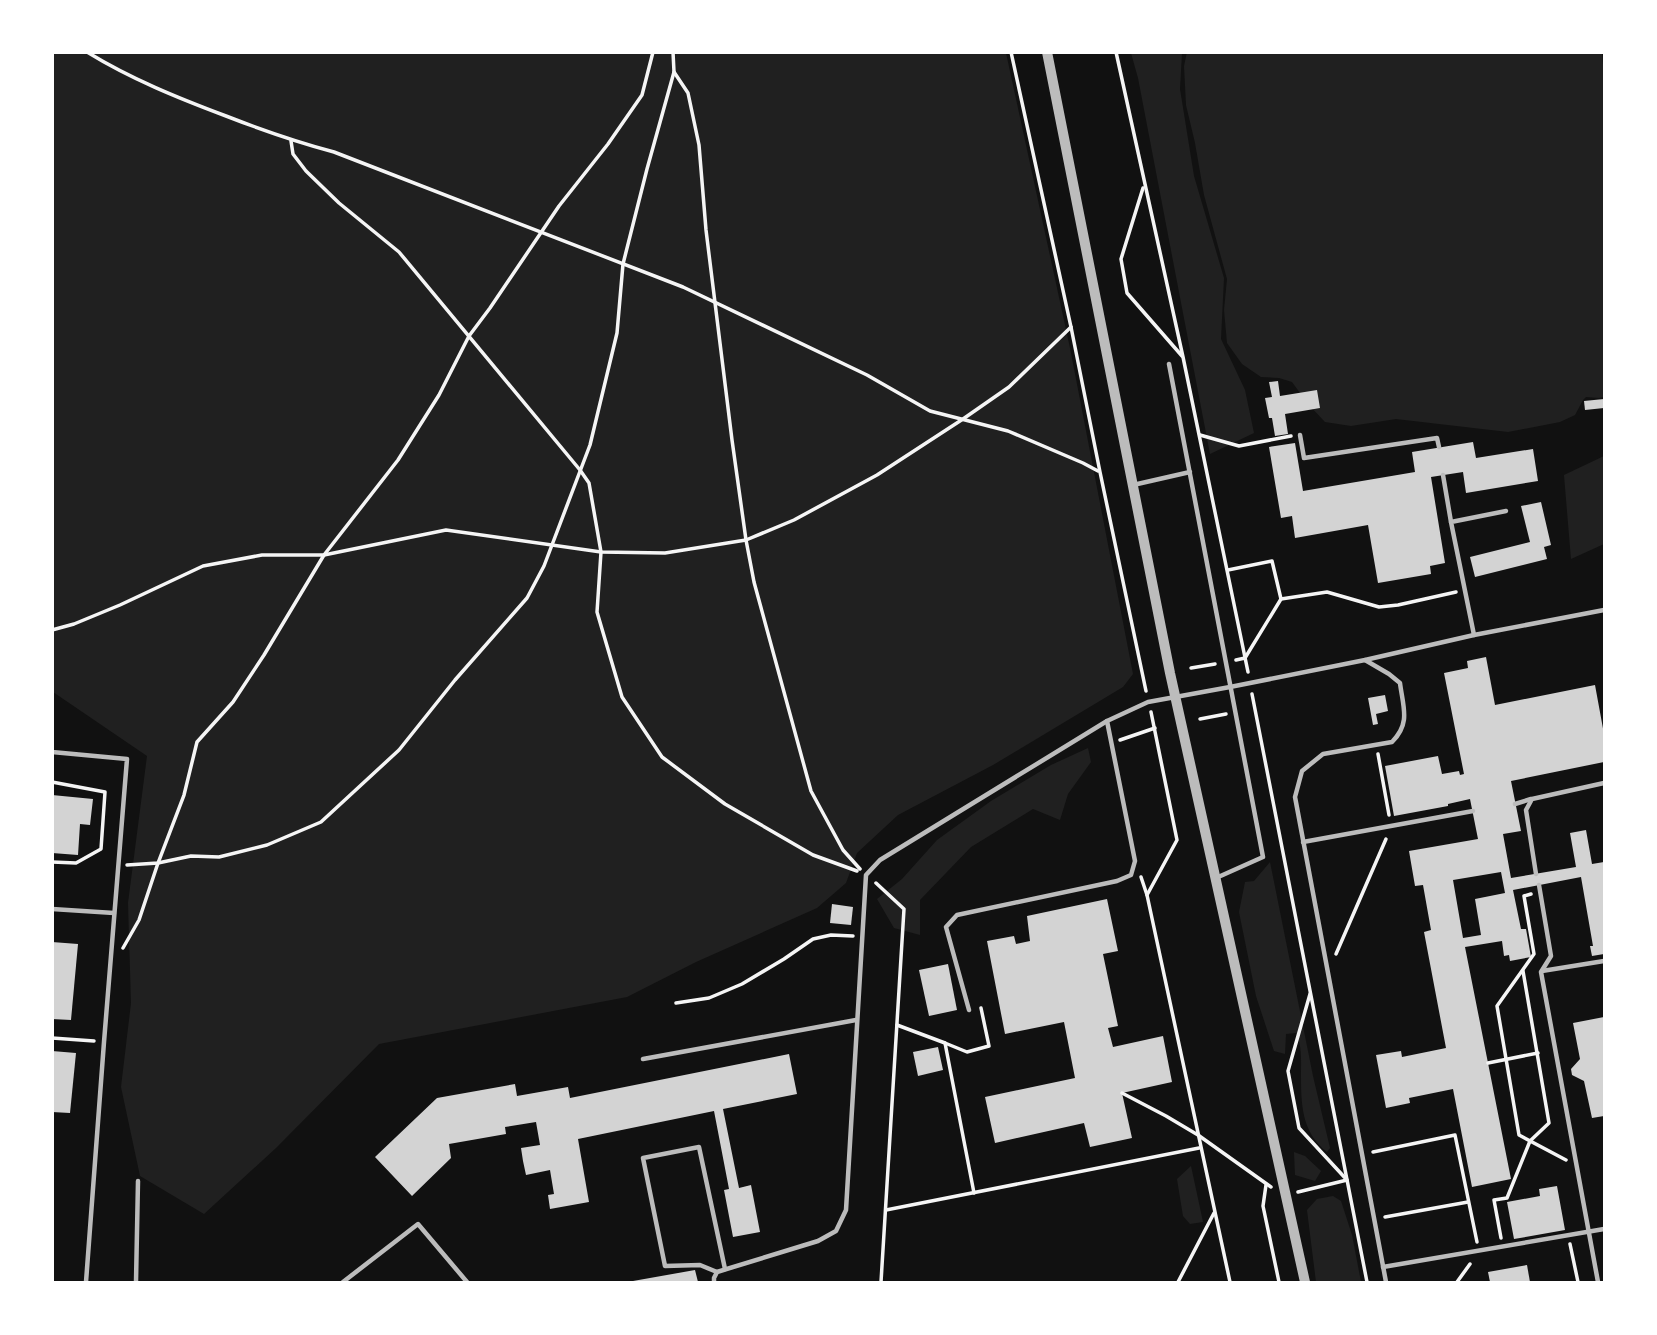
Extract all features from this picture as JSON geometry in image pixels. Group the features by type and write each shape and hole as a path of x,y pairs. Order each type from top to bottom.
{"street":[{"path":"1047,52 1175,697 1305,1283"}],"lane":[{"path":"1169,365 1262,857 1215,878"},
{"path":"1300,435 1304,458 1437,438 1439,447"},
{"path":"1132,485 1190,472"},
{"path":"1443,475 1474,635"},
{"path":"1451,522 1506,511"},
{"path":"714,1283 713,1278 717,1272 818,1241 836,1231 846,1210 866,875 880,860 1107,721 1148,702 1605,610"},
{"path":"1365,660 1400,683 1405,720 1401,733 1392,742 1323,754 1302,771 1295,797 1386,1283"},
{"path":"969,1010 946,927 957,915 1117,881 1131,875 1135,861 1107,721"},
{"path":"52,752 127,758 86,1283"},
{"path":"1515,804 1605,783"},
{"path":"1532,799 1526,810 1536,874"},
{"path":"1303,842 1473,811"},
{"path":"1539,885 1551,956 1541,972 1598,1283"},
{"path":"52,909 115,913"},
{"path":"1541,972 1605,961"},
{"path":"643,1059 856,1020"},
{"path":"717,1272 700,1265 664,1266 643,1158 699,1147 725,1269"},
{"path":"136,1283 138,1181"},
{"path":"343,1283 418,1224 467,1283"},
{"path":"1383,1267 1605,1229"}],"path":[{"path":"88,52 143,83 291,141 334,152 683,287 867,375 930,411 1007,431 1100,472"},
{"path":"110,971 139,920 184,795 197,743 233,702 324,555 398,460 439,395 469,336 491,308 559,206 608,144 642,95 653,52"},
{"path":"118,865 158,863 191,856 219,857 267,845 321,822 399,750 455,680 527,598 544,566 590,445 617,333 622,264 674,72 673,52"},
{"path":"1011,52 1177,839 1147,895 1230,1283"},
{"path":"1116,52 1228,570 1367,1283"},
{"path":"674,72 688,93 699,145 706,230 732,440 754,582 811,791 843,850 904,909 881,1283"},
{"path":"291,141 293,154 306,171 339,203 398,252 589,483 601,552 597,612 622,697 662,757 725,804 813,855 866,875"},
{"path":"1144,185 1121,259 1128,293 1183,358"},
{"path":"52,630 120,605 203,566 262,555 324,555 446,530 601,552 665,553 746,540 794,520 877,475 963,419 1009,387 1071,327"},
{"path":"1200,435 1239,446 1300,435"},
{"path":"1228,570 1272,561 1281,599 1245,658"},
{"path":"1281,599 1327,592 1379,607 1464,590"},
{"path":"1112,744 1155,728"},
{"path":"1379,760 1388,805"},
{"path":"52,782 105,792 101,849 76,863 52,862"},
{"path":"1335,956 1392,826"},
{"path":"1540,893 1524,896 1534,954 1497,1006 1519,1135 1577,1166"},
{"path":"676,1003 709,998 742,984 813,939 831,935 862,937"},
{"path":"1502,1247 1494,1200 1507,1198 1530,1140 1549,1124 1523,970"},
{"path":"1310,992 1288,1071 1299,1128 1347,1180"},
{"path":"897,1025 967,1052 989,1046 981,1006 969,1010"},
{"path":"52,1038 103,1042"},
{"path":"945,1043 974,1193"},
{"path":"1488,1063 1555,1050"},
{"path":"1122,1093 1198,1135"},
{"path":"1373,1152 1455,1135 1479,1251 1457,1283"},
{"path":"886,1210 1200,1148"},
{"path":"1266,1185 1263,1206 1279,1283"},
{"path":"1385,1217 1468,1202"},
{"path":"1178,1283 1214,1212"},
{"path":"1569,1235 1578,1283"}],"shaded area":[{"path":"1187,52 1602,53 1604,397 1586,397 1575,415 1560,422 1508,432 1396,419 1351,426 1325,422 1292,382 1261,377 1242,364 1227,343 1224,310 1227,279 1204,195 1186,105 1184,66"},
{"path":"52,53 1006,53 1070,348 1133,674 1123,687 993,765 898,815 857,853 846,883 817,908 696,962 627,997 379,1044 276,1148 204,1214 140,1176 121,1087 131,1003 128,903 147,756 53,692"},
{"path":"1131,53 1182,53 1180,89 1194,176 1224,278 1221,339 1245,390 1254,433 1210,454 1138,78"},
{"path":"1604,456 1604,544 1571,559 1564,475"},
{"path":"1088,748 1091,762 1068,794 1060,820 1033,809 971,847 920,900 920,935 894,928 877,899 902,879 937,840 991,801 1051,765"},
{"path":"1270,862 1330,1148 1327,1152 1312,1135 1304,1116 1301,1052 1296,1033 1286,1034 1285,1054 1274,1051 1256,996 1239,912 1245,882 1254,881"},
{"path":"1294,1152 1305,1156 1321,1171 1315,1181 1295,1175"},
{"path":"1191,1166 1203,1222 1190,1224 1183,1216 1177,1179"},
{"path":"1333,1196 1341,1201 1352,1235 1361,1282 1316,1282 1307,1210 1317,1199"}],"building":[{"path":"1278,381 1280,396 1317,390 1320,408 1285,414 1288,434 1275,436 1265,398 1272,397 1269,382"},
{"path":"1604,399 1604,408 1585,410 1584,401"},
{"path":"1473,442 1476,458 1533,449 1538,481 1466,493 1463,472 1431,477 1445,563 1430,566 1431,574 1378,583 1368,525 1295,538 1292,516 1281,518 1269,447 1295,443 1303,491 1415,472 1412,452"},
{"path":"1541,502 1551,545 1544,547 1547,559 1475,577 1470,557 1530,542 1521,506"},
{"path":"1486,657 1495,705 1595,685 1604,734 1604,762 1511,781 1521,831 1503,834 1511,878 1576,867 1570,833 1586,830 1592,864 1604,862 1604,954 1592,956 1590,946 1593,946 1581,877 1513,890 1521,929 1526,929 1531,957 1510,961 1509,955 1504,956 1502,941 1465,947 1511,1179 1472,1187 1453,1089 1409,1098 1410,1103 1386,1108 1376,1055 1401,1051 1402,1057 1446,1048 1424,932 1431,930 1423,885 1415,886 1409,851 1478,839 1470,799 1394,816 1385,766 1438,756 1442,774 1459,771 1460,775 1464,774 1444,673 1468,668 1467,661","holes":["1501,872 1505,893 1475,899 1481,935 1463,938 1453,880"]},
{"path":"1385,695 1388,711 1376,714 1378,724 1373,725 1368,698"},
{"path":"52,795 93,799 90,825 80,824 78,855 52,853"},
{"path":"1107,899 1118,951 1103,954 1118,1026 1108,1028 1113,1047 1163,1036 1172,1082 1122,1093 1132,1138 1090,1147 1084,1123 995,1143 985,1097 1075,1078 1064,1022 1005,1034 987,941 1014,936 1016,944 1030,941 1027,916"},
{"path":"832,904 853,907 851,925 830,923"},
{"path":"52,942 78,944 71,1020 52,1019"},
{"path":"948,964 957,1010 929,1016 919,970"},
{"path":"1604,1017 1604,1116 1592,1118 1584,1081 1572,1075 1571,1069 1580,1059 1573,1023"},
{"path":"938,1047 943,1070 918,1076 913,1052"},
{"path":"52,1051 76,1053 70,1113 52,1112"},
{"path":"789,1054 797,1094 723,1109 739,1188 751,1185 760,1232 733,1237 724,1190 729,1189 714,1111 578,1139 589,1202 550,1209 548,1195 554,1194 550,1170 526,1175 523,1161 521,1148 540,1145 536,1122 505,1127 506,1134 449,1144 451,1158 412,1196 375,1157 437,1098 515,1084 517,1096 568,1087 570,1098"},
{"path":"1557,1186 1565,1230 1514,1239 1507,1202 1540,1196 1539,1189"},
{"path":"1527,1265 1530,1282 1490,1282 1488,1272"},
{"path":"695,1270 698,1282 633,1282 633,1281"}]}
